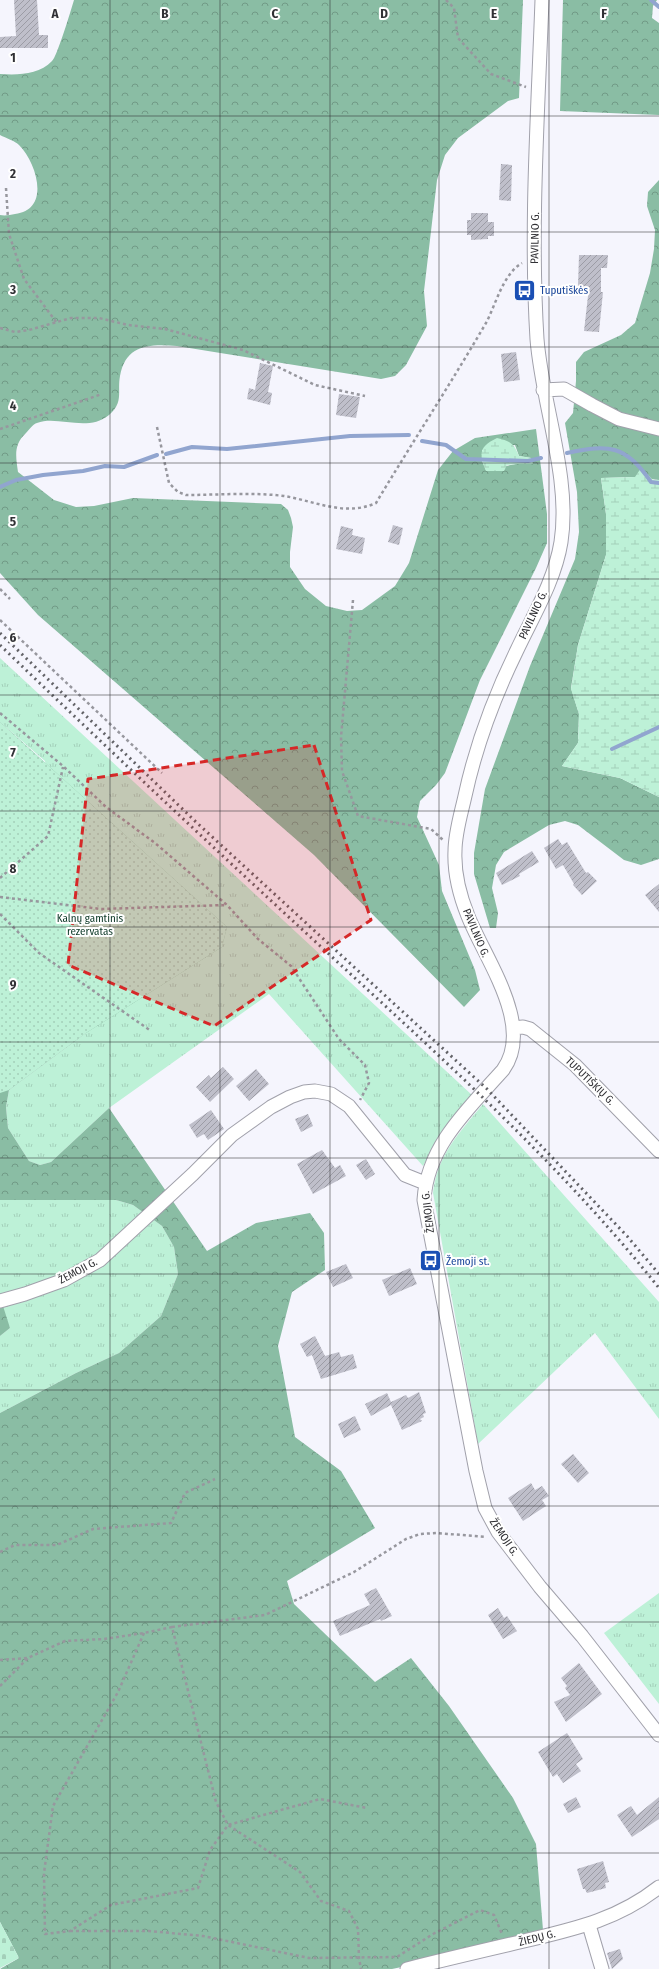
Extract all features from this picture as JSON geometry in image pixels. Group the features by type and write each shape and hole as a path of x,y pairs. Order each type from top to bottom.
{"street":[{"name":"PAVILNIO G.","path":"425,1183 431,1164 445,1138 509,1062 514,1048 511,1013 504,994 467,914 460,891 455,851 468,783 483,730 503,679 552,572 561,544 562,499 557,462 543,390 538,343 534,262 542,0"},
{"path":"543,390 564,389 620,419 659,429"},
{"name":"TUPUTIŠKIŲ G.","path":"513,1028 523,1027 530,1029 575,1064 659,1151"},
{"name":"ŽEMOJI G.","path":"0,1301 64,1280 100,1260 194,1174 232,1135 290,1097 316,1091 331,1094 349,1106 405,1175 425,1183 424,1200 427,1220 476,1471 485,1508 498,1532 540,1587 582,1636 659,1735"},
{"name":"ŽIEDŲ G.","path":"408,1969 426,1967 589,1925 621,1912 642,1900 659,1887"},
{"path":"589,1925 602,1969"}],"path":[{"path":"446,0 454,8 458,38 491,74 539,93"},
{"path":"6,188 9,234 24,279 57,323"},
{"path":"157,426 169,483 178,492 186,495 284,496 336,508 350,510 364,509 376,503 487,321 505,283 516,266 523,262 534,262"},
{"path":"0,328 15,332 29,330 71,318 99,318 128,325 165,329 243,350 315,385 365,396"},
{"path":"0,429 102,394"},
{"path":"0,589 10,599"},
{"path":"353,600 341,737 342,771 358,816 431,829 455,851"},
{"path":"0,620 162,773"},
{"path":"0,713 63,766 106,807 155,843 227,905 258,939 291,966 338,1039 365,1065 369,1084 354,1113"},
{"path":"0,878 48,836 63,766"},
{"path":"0,897 101,909 227,905"},
{"path":"0,914 39,954 151,1031"},
{"path":"0,1552 15,1546 57,1545 93,1529 171,1523 185,1494 215,1479"},
{"path":"0,1686 28,1658 65,1641 104,1639 172,1627 265,1615 354,1572 406,1539 420,1534 437,1533 481,1538 492,1536 498,1532"},
{"path":"172,1627 216,1802 228,1825 300,1872 321,1901 350,1911 358,1929 361,1969"},
{"path":"144,1633 118,1692 53,1806 44,1873 45,1934 70,1931 149,1931 203,1936 309,1958 397,1957 433,1934 480,1910 494,1915 507,1945"},
{"path":"0,1660 28,1658"},
{"path":"70,1931 111,1905 198,1888 210,1850 228,1825 320,1800 367,1808"}],"highlighted area":[{"path":"314,745 371,920 214,1026 68,965 88,779"}],"green space":[{"path":"74,0 523,0 519,98 508,101 458,138 445,155 437,180 424,291 427,326 406,365 395,376 381,379 177,346 149,346 134,352 123,365 119,382 119,397 117,406 109,415 91,423 45,421 37,423 19,442 16,451 18,472 54,500 76,507 94,506 133,498 281,504 288,510 293,527 290,567 305,589 326,606 347,611 362,610 395,586 409,563 438,470 453,451 475,438 536,429 547,514 547,543 480,680 445,773 436,785 420,801 417,817 439,865 442,891 475,970 480,990 464,1007 314,855 38,615 0,573 0,215 11,215 26,211 33,204 37,195 37,185 31,163 25,153 19,145 0,135 0,74 35,72 47,66 52,61 60,43","holes":["515,445 519,456 531,458 532,464 516,464 486,470 482,461 482,450"]},
{"path":"563,0 657,0 653,6 652,18 659,23 659,115 560,111"},
{"path":"659,180 659,480 635,477 601,478 606,514 606,555 578,645 571,688 579,714 578,743 562,766 620,778 659,797 659,859 641,865 624,860 578,825 565,821 549,825 504,852 496,865 492,888 498,913 496,928 490,928 474,874 474,853 485,789 530,666 575,559 579,532 577,492 565,423 573,413 576,362 584,352 621,335 635,323 650,273 654,249 655,230 647,206 648,192"},
{"path":"497,438 511,443 519,456 531,458 533,464 507,465 504,471 486,471 481,455 482,451 487,444"},
{"path":"641,468 653,480 659,480 659,797 620,778 562,766 578,743 579,714 571,689 578,645 606,555 606,514 601,478 635,477"},
{"path":"0,658 472,1095 443,1129 423,1166 269,994 109,1108 51,1162 40,1165 29,1161 8,1128 6,1107 9,1090 86,1033 45,761 0,722"},
{"path":"0,722 227,927 222,947 86,1033 9,1090 6,1107 8,1128 29,1161 40,1165 51,1162 109,1108 207,1251 256,1223 310,1213 324,1233 325,1270 292,1292 278,1346 295,1437 341,1471 375,1528 287,1581 294,1604 375,1682 411,1658 449,1706 513,1798 536,1844 543,1930 430,1961 392,1969 0,1969 19,1958 0,1922 0,1413 76,1373 119,1353 161,1316 178,1274 174,1247 162,1226 133,1205 116,1200 0,1200"},
{"name":"Kalnų gamtinis rezervatas","path":"0,722 227,927 222,947 86,1033 9,1090 0,1093"},
{"path":"483,1104 659,1302 659,1419 595,1333 478,1444 433,1193 439,1167 451,1145 458,1134"},
{"path":"0,1200 116,1200 133,1205 162,1226 174,1247 178,1274 161,1316 119,1353 76,1373 0,1413 0,1336 10,1328 0,1307"},
{"path":"3,1306 10,1328 0,1336 0,1307"},
{"path":"659,1593 659,1704 604,1633"},
{"path":"0,1922 19,1958 0,1968"}],"building":[{"path":"14,0 37,0 39,35 48,35 48,48 0,48 0,37 16,36"},
{"path":"501,164 512,165 511,201 499,200"},
{"path":"471,213 488,213 488,222 494,222 494,236 488,236 488,239 471,240 471,235 467,235 467,220 471,220"},
{"path":"579,255 608,255 607,268 601,268 601,292 603,292 599,332 584,331 589,287 578,286"},
{"path":"516,352 520,380 504,382 501,354"},
{"path":"260,363 273,366 268,392 272,393 270,405 247,399 249,388 255,390"},
{"path":"339,394 360,397 356,418 336,415"},
{"path":"393,525 403,528 399,545 388,542"},
{"path":"341,526 353,529 352,535 365,538 362,554 336,549"},
{"path":"558,839 562,845 567,842 586,873 588,872 597,881 582,895 573,885 574,884 563,865 556,869 544,848"},
{"path":"532,851 539,862 519,874 520,876 502,885 496,873"},
{"path":"659,884 659,912 645,895"},
{"path":"223,1067 234,1079 210,1102 196,1087 209,1075 211,1078"},
{"path":"256,1069 269,1084 249,1101 236,1086"},
{"path":"211,1110 224,1129 208,1140 204,1134 197,1138 189,1125"},
{"path":"308,1114 313,1126 301,1132 295,1119"},
{"path":"322,1150 335,1168 340,1165 346,1176 313,1194 297,1164"},
{"path":"366,1159 375,1174 366,1180 356,1165"},
{"path":"346,1264 353,1278 333,1287 326,1272"},
{"path":"410,1268 417,1284 389,1296 382,1280"},
{"path":"315,1336 325,1356 339,1352 341,1357 353,1354 357,1368 321,1379 312,1355 307,1357 300,1344"},
{"path":"419,1392 426,1413 423,1414 424,1417 420,1419 422,1421 402,1430 391,1405 371,1416 365,1404 387,1393 391,1402 406,1395 408,1398"},
{"path":"355,1416 361,1430 344,1438 338,1424"},
{"path":"573,1454 589,1473 578,1483 561,1464"},
{"path":"531,1483 535,1490 542,1486 549,1496 542,1500 546,1506 523,1521 508,1498"},
{"path":"376,1588 392,1616 381,1621 380,1619 340,1636 333,1621 370,1605 364,1594"},
{"path":"498,1608 504,1618 507,1616 517,1631 503,1639 488,1615"},
{"path":"579,1663 602,1694 566,1722 554,1702 570,1695 565,1688 567,1686 561,1678"},
{"path":"567,1733 583,1759 576,1764 581,1771 563,1783 557,1774 553,1777 538,1752"},
{"path":"576,1797 581,1807 568,1813 563,1804"},
{"path":"659,1797 659,1819 632,1837 617,1815 631,1806 637,1815"},
{"path":"603,1861 609,1882 605,1883 606,1888 587,1893 585,1889 583,1889 577,1869"},
{"path":"620,1949 623,1959 612,1969 607,1953"}],"waterway":[{"path":"651,0 659,7"},
{"path":"166,454 192,447 227,449 350,436 409,435"},
{"path":"422,441 446,445 466,459 528,461 541,458"},
{"path":"567,453 606,448 615,450 624,454 633,461 651,482 659,483"},
{"path":"0,487 16,480 43,475 83,471 105,466 124,467 157,455"},
{"path":"612,749 659,727"}],"railway":[{"path":"0,633 196,822 487,1089 627,1236 659,1274"},
{"path":"0,645 247,879 459,1075 543,1157 583,1199 659,1288"}],"place":[{"name":"Tuputiškės","path":"525,290"},
{"name":"Žemoji st.","path":"430,1261"}]}
